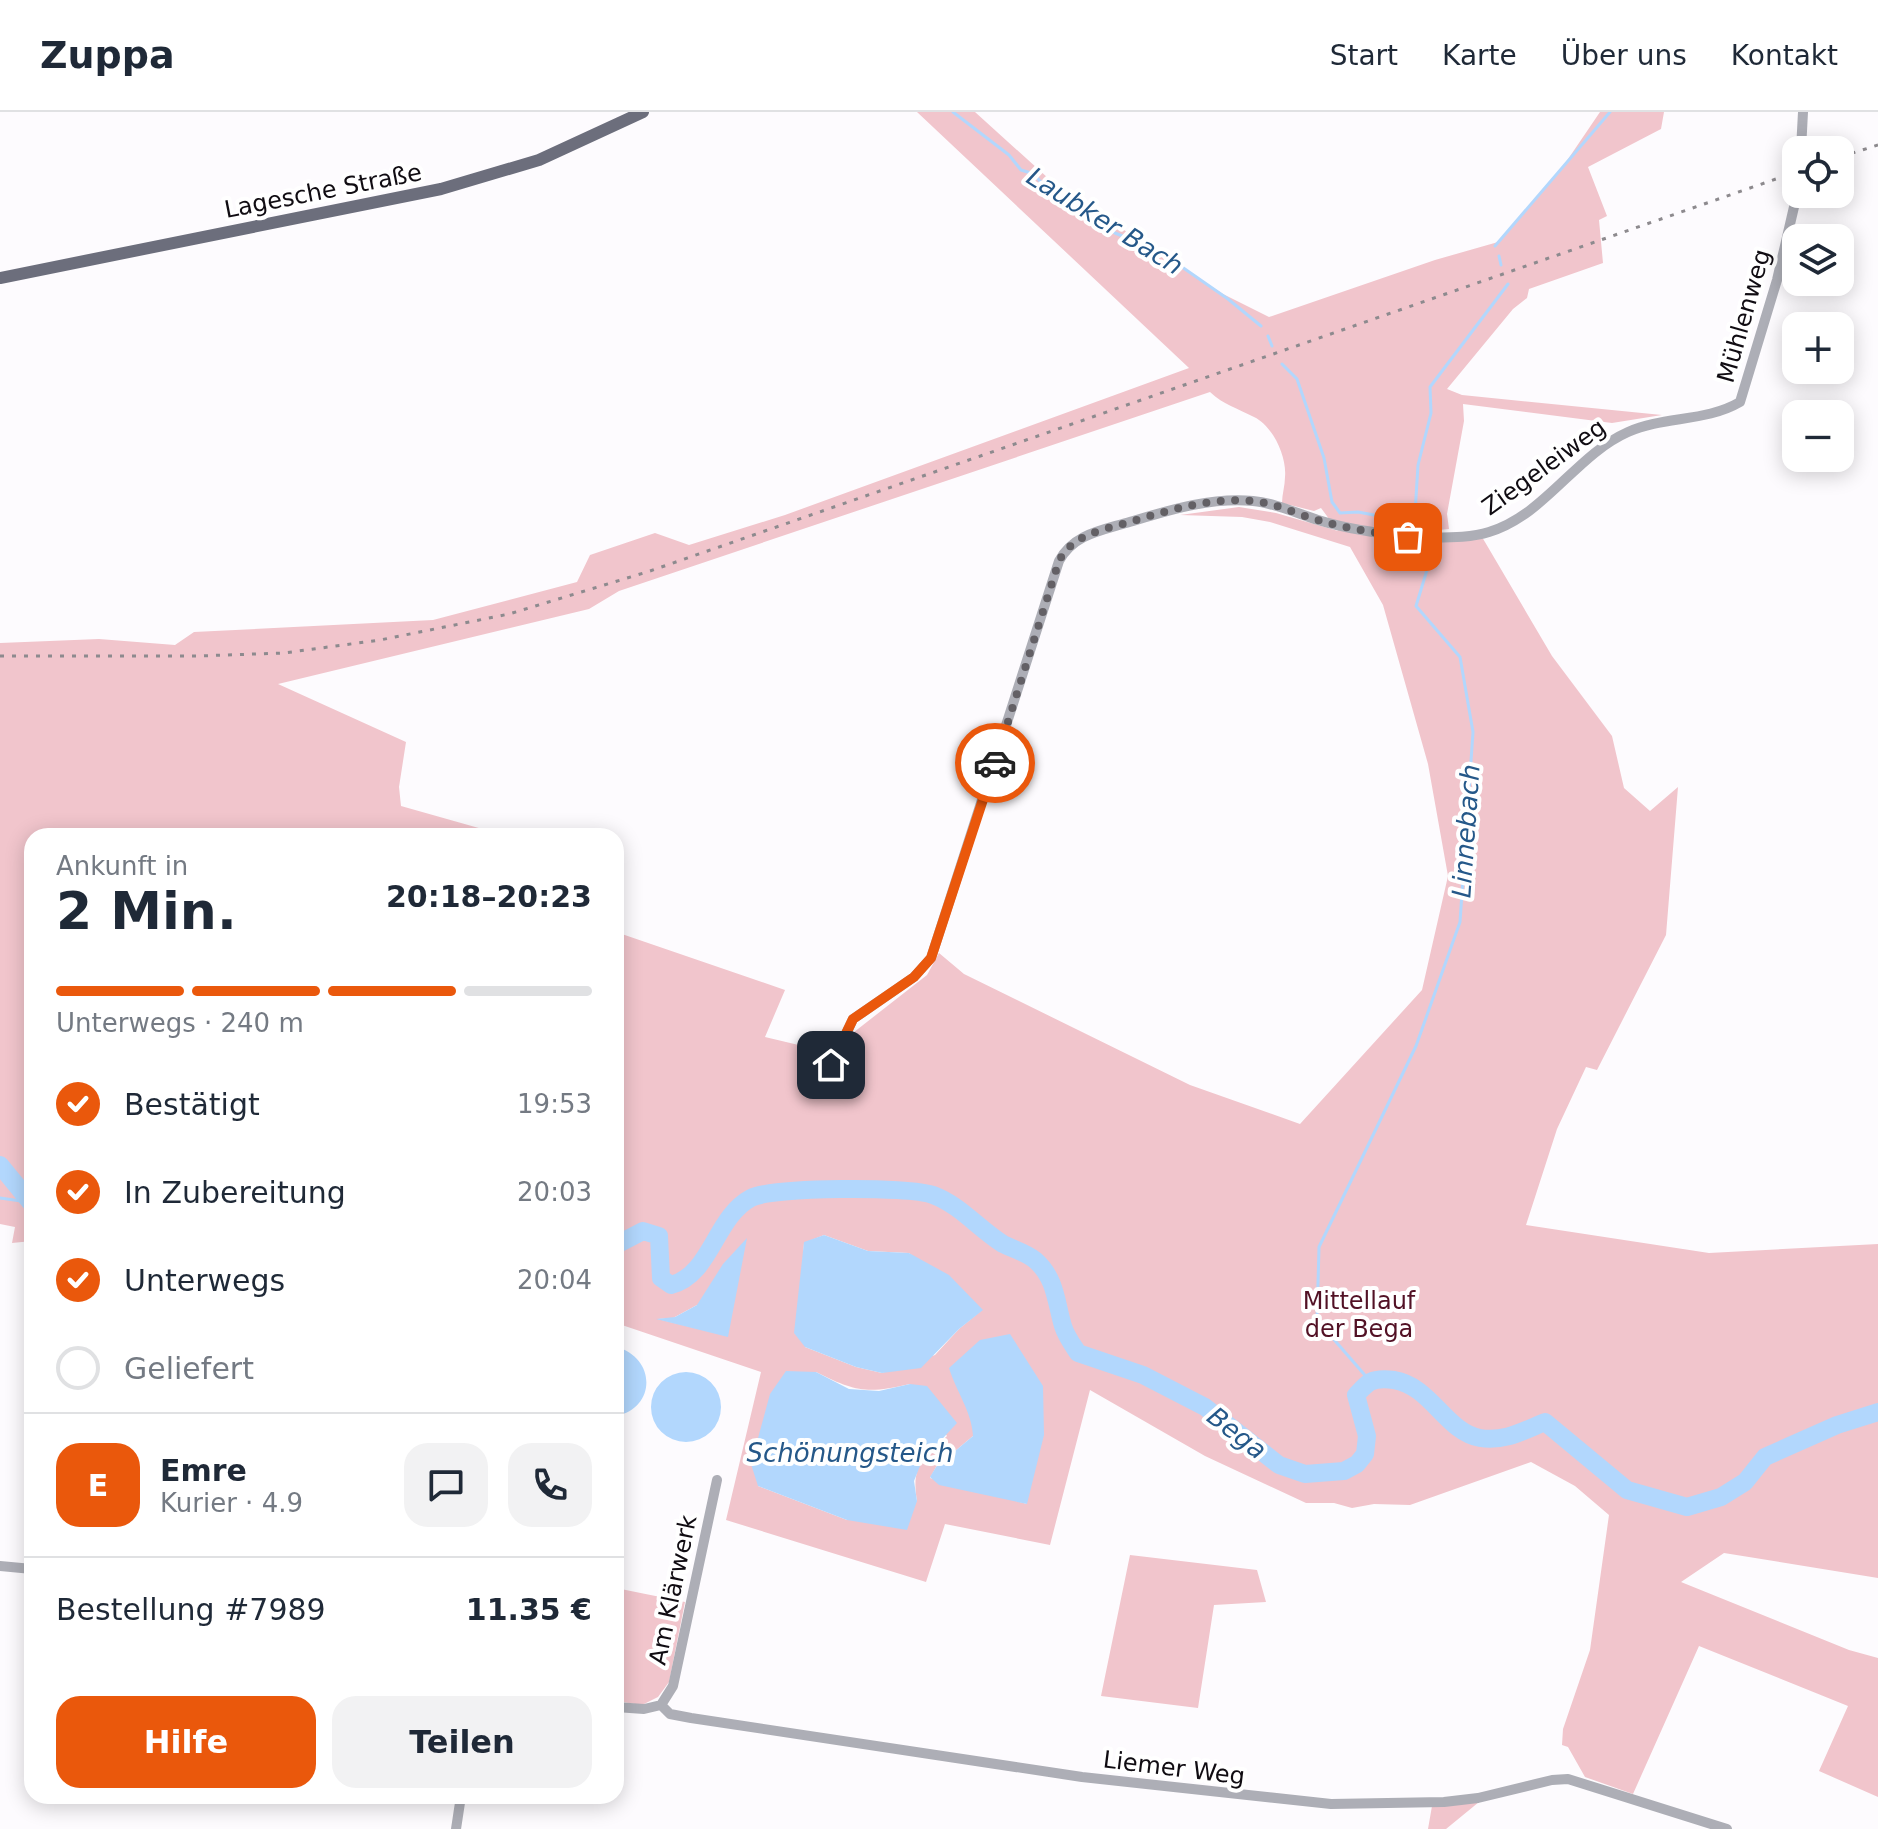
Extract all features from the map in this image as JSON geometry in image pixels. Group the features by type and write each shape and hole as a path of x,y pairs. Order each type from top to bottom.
{"main road":[{"name":"Lagesche Straße","path":"0,278 454,186 539,160 643,112"}],"street":[{"path":"1802,136 1803,112"},
{"name":"Mühlenweg","path":"1740,402 1777,280 1794,208"},
{"name":"Ziegeleiweg","path":"831,1065 853,1019 914,977 931,958 1059,561 1066,550 1082,537 1163,512 1230,500 1267,503 1320,521 1412,538 1489,533 1515,520 1540,501 1611,440 1658,422 1711,414 1740,402"},
{"name":"Am Klärwerk","path":"661,1705 673,1686 717,1480"},
{"path":"0,1566 24,1568"},
{"name":"Liemer Weg","path":"624,1708 644,1709 661,1705 670,1714 721,1723 1082,1777 1331,1804 1444,1802 1568,1779 1727,1829"},
{"path":"456,1829 460,1804"}],"green space":[{"name":"Mittellauf der Bega","path":"917,112 975,112 1059,188 1223,294 1269,317 1435,260 1498,242 1564,165 1600,112 1664,112 1661,129 1588,167 1607,216 1599,220 1603,263 1529,289 1527,298 1513,309 1447,389 1462,395 1662,415 1612,423 1463,404 1464,421 1447,514 1449,529 1419,532 1419,542 1482,537 1552,656 1612,736 1624,788 1650,811 1678,787 1666,935 1597,1070 1586,1067 1557,1129 1526,1225 1709,1253 1878,1244 1878,1578 1724,1553 1681,1582 1849,1650 1878,1658 1878,1797 1819,1771 1848,1706 1699,1646 1633,1794 1585,1777 1568,1747 1562,1745 1563,1729 1590,1650 1609,1515 1575,1486 1531,1462 1410,1505 1374,1504 1352,1508 1334,1503 1306,1503 1205,1456 1090,1390 1050,1545 945,1524 926,1582 726,1520 761,1372 624,1326 624,935 785,990 765,1037 807,1047 803,1061 809,1065 810,1076 819,1080 833,1055 849,1036 927,975 939,953 964,974 1190,1085 1300,1124 1422,990 1448,876 1428,764 1383,605 1350,547 1270,522 1242,517 1180,515 1239,507 1276,513 1338,531 1321,508 1314,511 1282,503 1285,469 1273,435 1261,421 1210,392 619,591 589,609 278,684 406,742 399,787 401,806 479,828 24,828 24,1242 12,1243 15,1227 0,1224 0,643 99,639 175,645 194,632 433,620 577,582 590,555 655,533 689,545 785,515 1189,368","holes":["824,1235 868,1251 909,1253 982,1310 935,1355 882,1373 856,1367 805,1347 801,1285 804,1243","697,1305 728,1336 658,1319 673,1318","816,1372 862,1389 910,1384 947,1436 921,1464 916,1479 917,1501 847,1520 758,1486","973,1422 1027,1504 930,1478 936,1467 973,1436"]},
{"path":"1130,1555 1257,1570 1266,1602 1214,1605 1198,1708 1101,1696"},
{"path":"624,1590 685,1602 669,1682 658,1697 642,1705 624,1702"},
{"path":"1479,1802 1446,1829 1428,1829 1432,1806"}],"water":[{"name":"Schönungsteich","path":"824,1235 868,1251 909,1253 949,1275 983,1310 959,1329 921,1368 882,1373 856,1367 805,1347 794,1333 804,1242"},
{"path":"747,1238 728,1337 656,1319 675,1317 697,1305 723,1264"},
{"name":"Schönungsteich","path":"1010,1334 1043,1386 1044,1435 1027,1504 939,1485 930,1477 936,1467 973,1436 970,1418 949,1368 980,1340"},
{"path":"624,1351 639,1361 646,1382 645,1393 624,1413"},
{"name":"Schönungsteich","path":"786,1371 816,1372 849,1389 879,1391 910,1384 927,1386 957,1423 922,1461 914,1481 917,1501 907,1530 847,1520 758,1486 751,1464 770,1394"},
{"path":"686,1372 711,1382 721,1407 711,1432 686,1442 661,1432 651,1407 661,1382"}],"waterway":[{"name":"Laubker Bach","path":"953,112 1009,155 1021,170 1034,174 1051,194 1115,233 1159,251 1261,326"},
{"name":"Linnebach","path":"1495,246 1610,112"},
{"name":"Linnebach","path":"1499,256 1501,265"},
{"name":"Linnebach","path":"1370,1381 1317,1320 1319,1247 1416,1046 1460,922 1473,732 1460,657 1416,606 1427,570 1410,545 1414,530 1418,465 1431,413 1430,387 1508,284"},
{"name":"Laubker Bach","path":"1268,336 1272,346"},
{"name":"Laubker Bach","path":"1282,364 1297,379 1324,458 1332,502 1340,513 1358,512 1390,518 1395,526 1414,530"},
{"name":"Bega","path":"0,1165 24,1194"},
{"name":"Bega","path":"624,1241 643,1231 659,1236 661,1278 671,1285 695,1270 729,1218 751,1198 764,1194 841,1189 897,1190 933,1195 1042,1267 1054,1291 1064,1330 1078,1353 1143,1375 1205,1407 1279,1465 1305,1474 1344,1471 1357,1464 1365,1454 1367,1436 1356,1395 1368,1383 1378,1380 1407,1384 1429,1399 1457,1427 1480,1438 1505,1437 1545,1422 1627,1490 1687,1507 1721,1497 1745,1482 1765,1457 1837,1425 1878,1412"},
{"path":"0,1198 24,1201"}],"railway":[{"path":"1854,153 1878,145"},
{"path":"0,656 284,653 380,640 509,614 650,571 1782,177"}],"way so far":[{"path":"995,763 1059,561 1066,550 1082,537 1163,512 1230,500 1267,503 1320,521 1367,532 1408,537"}],"route":[{"path":"831,1065 853,1019 914,977 931,958 995,763"}]}
